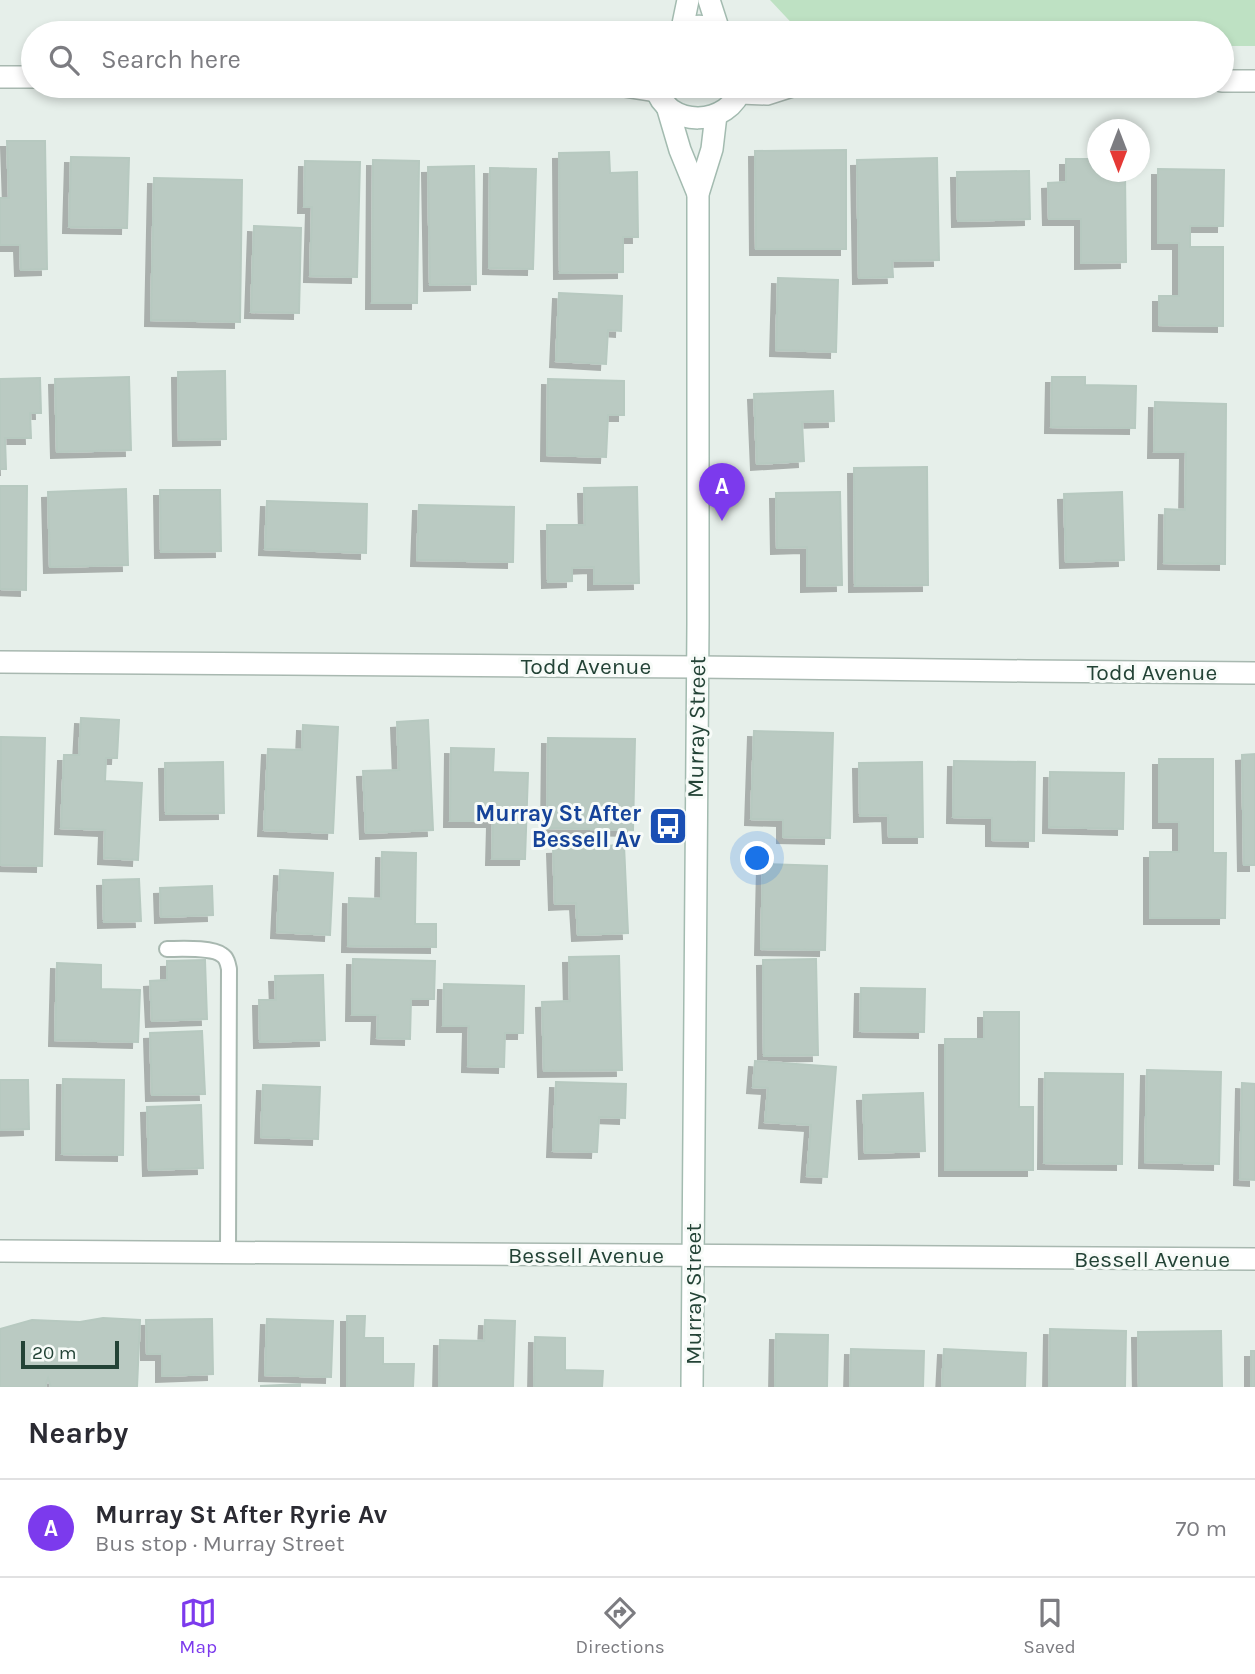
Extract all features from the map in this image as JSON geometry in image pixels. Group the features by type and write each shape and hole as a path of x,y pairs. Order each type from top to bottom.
{"street":[{"path":"682,21 688,0"},
{"path":"709,0 717,21"},
{"path":"0,77 21,77"},
{"path":"1234,80 1255,81"},
{"name":"Murray Street","path":"660,98 698,194"},
{"path":"663,98 682,116 699,119 716,115 730,106 735,98"},
{"name":"Murray Street","path":"692,1387 698,194 712,149 716,115"},
{"name":"Todd Avenue","path":"0,662 1255,673"},
{"name":"Bessell Avenue","path":"0,1251 1255,1259"}],"lane":[{"path":"167,949 220,953 227,960 229,969 228,1253"}],"green space":[{"path":"770,0 1255,0 1255,46 1234,46 1234,21 790,21"}],"building":[{"path":"7,141 45,141 47,269 21,270 20,245 0,245 0,198 9,198"},
{"path":"846,150 846,249 756,249 755,151"},
{"path":"609,152 610,173 637,172 638,237 623,237 623,272 560,273 559,153"},
{"path":"71,157 129,158 127,228 69,227"},
{"path":"937,158 939,260 892,261 893,277 859,278 857,160"},
{"path":"1066,159 1087,159 1087,182 1125,182 1126,262 1081,263 1081,219 1049,219 1048,183 1066,182"},
{"path":"373,160 419,161 417,303 372,303"},
{"path":"305,161 360,162 357,277 310,276 312,207 304,207"},
{"path":"474,166 476,284 430,285 428,167"},
{"path":"490,168 536,169 533,269 489,268"},
{"path":"1158,169 1224,170 1223,226 1190,226 1190,247 1223,247 1223,326 1159,325 1159,296 1179,296 1179,243 1158,243"},
{"path":"1029,171 1030,219 958,221 957,172"},
{"path":"154,178 242,180 240,322 151,320"},
{"path":"254,226 301,228 299,313 251,312"},
{"path":"778,278 838,280 836,352 776,350"},
{"path":"559,293 622,296 621,331 608,330 606,364 556,361"},
{"path":"225,371 226,439 179,440 178,372"},
{"path":"129,377 131,450 57,452 55,379"},
{"path":"1052,377 1085,377 1085,385 1136,386 1135,428 1051,427"},
{"path":"40,378 41,413 30,413 31,438 5,438 6,469 0,469 0,379"},
{"path":"548,379 624,381 624,415 608,415 606,457 547,455"},
{"path":"833,391 834,421 802,422 804,461 757,464 754,394"},
{"path":"1155,402 1226,404 1225,564 1164,563 1165,509 1185,510 1186,452 1154,452"},
{"path":"927,467 928,585 855,586 854,468"},
{"path":"0,486 27,486 26,590 0,589"},
{"path":"637,487 639,583 594,584 594,567 572,568 572,581 548,582 547,525 585,525 584,488"},
{"path":"126,489 128,565 50,567 48,492"},
{"path":"160,490 220,490 221,551 161,552"},
{"path":"840,492 842,585 807,586 807,547 777,548 776,493"},
{"path":"1122,492 1124,560 1066,562 1064,494"},
{"path":"267,501 367,504 366,553 265,549"},
{"path":"419,505 514,507 513,562 417,560"},
{"path":"81,718 119,720 117,758 106,758 105,781 142,783 138,860 104,858 105,830 61,828 64,755 79,755"},
{"path":"428,720 433,830 366,833 363,771 399,770 397,722"},
{"path":"303,725 338,727 333,833 264,830 268,749 302,750"},
{"path":"754,731 833,733 830,838 783,837 783,820 751,819"},
{"path":"1,737 45,738 42,866 0,865"},
{"path":"548,738 635,739 633,830 547,828"},
{"path":"451,748 494,749 493,772 528,773 525,859 492,859 493,821 450,821"},
{"path":"1255,754 1255,865 1244,865 1242,755"},
{"path":"1159,759 1213,759 1213,853 1226,853 1225,918 1150,918 1150,852 1179,852 1179,822 1159,822"},
{"path":"954,761 1035,762 1034,841 992,840 992,818 953,817"},
{"path":"223,762 224,813 166,814 165,763"},
{"path":"922,762 923,837 889,837 888,815 860,816 859,763"},
{"path":"1050,772 1124,773 1123,829 1049,827"},
{"path":"624,845 628,933 578,935 576,903 555,904 553,848"},
{"path":"382,852 416,853 415,924 436,924 436,947 348,946 349,898 381,899"},
{"path":"763,864 827,866 825,950 761,949"},
{"path":"280,870 333,873 330,935 277,932"},
{"path":"139,879 141,921 104,922 103,880"},
{"path":"212,886 213,915 161,917 160,888"},
{"path":"619,956 622,1070 544,1071 542,1002 570,1001 569,957"},
{"path":"353,959 435,961 434,999 411,999 410,1039 377,1038 378,1015 352,1015"},
{"path":"816,959 818,1055 764,1056 763,960"},
{"path":"205,960 207,1019 152,1021 150,981 167,980 167,961"},
{"path":"57,963 101,965 101,989 140,990 138,1042 55,1040"},
{"path":"323,975 325,1040 260,1042 259,1000 276,1000 275,976"},
{"path":"444,984 524,986 523,1033 505,1033 504,1067 468,1066 469,1026 443,1026"},
{"path":"861,988 925,989 924,1032 860,1031"},
{"path":"984,1012 1019,1012 1019,1107 1033,1107 1033,1170 945,1170 945,1039 984,1039"},
{"path":"202,1031 205,1094 152,1095 150,1033"},
{"path":"755,1061 836,1067 827,1177 807,1176 811,1125 765,1122 768,1088 753,1087"},
{"path":"1147,1070 1221,1072 1219,1164 1145,1162"},
{"path":"1045,1073 1123,1074 1122,1164 1044,1163"},
{"path":"63,1079 124,1080 123,1155 62,1154"},
{"path":"0,1080 28,1080 29,1129 0,1130"},
{"path":"556,1082 626,1084 625,1118 599,1117 597,1152 553,1151"},
{"path":"1242,1083 1255,1084 1255,1180 1240,1179"},
{"path":"263,1085 320,1087 318,1139 261,1137"},
{"path":"923,1093 925,1151 865,1153 863,1095"},
{"path":"201,1105 203,1168 149,1170 147,1107"},
{"path":"347,1316 365,1316 364,1338 383,1338 383,1364 414,1364 413,1387 347,1387"},
{"path":"103,1318 140,1320 137,1387 51,1387 48,1378 45,1387 0,1387 0,1329 32,1320 80,1322"},
{"path":"212,1319 213,1374 162,1376 162,1354 147,1354 146,1320"},
{"path":"267,1319 333,1321 331,1377 265,1375"},
{"path":"485,1320 515,1321 513,1387 439,1387 440,1340 484,1341"},
{"path":"1050,1329 1126,1331 1125,1387 1049,1387"},
{"path":"1221,1331 1222,1387 1139,1387 1138,1332"},
{"path":"776,1334 828,1335 827,1387 775,1387"},
{"path":"535,1337 565,1338 565,1370 603,1371 602,1387 534,1387"},
{"path":"851,1349 924,1351 923,1387 850,1387"},
{"path":"944,1349 1026,1353 1025,1387 942,1387"},
{"path":"1251,1351 1255,1351 1255,1387 1251,1387"},
{"path":"300,1384 300,1387 261,1387 261,1386"}],"place":[{"name":"Murray St After Ryrie Av","path":"722,521"},
{"name":"Murray St After Bessell Av","path":"668,826"}]}
